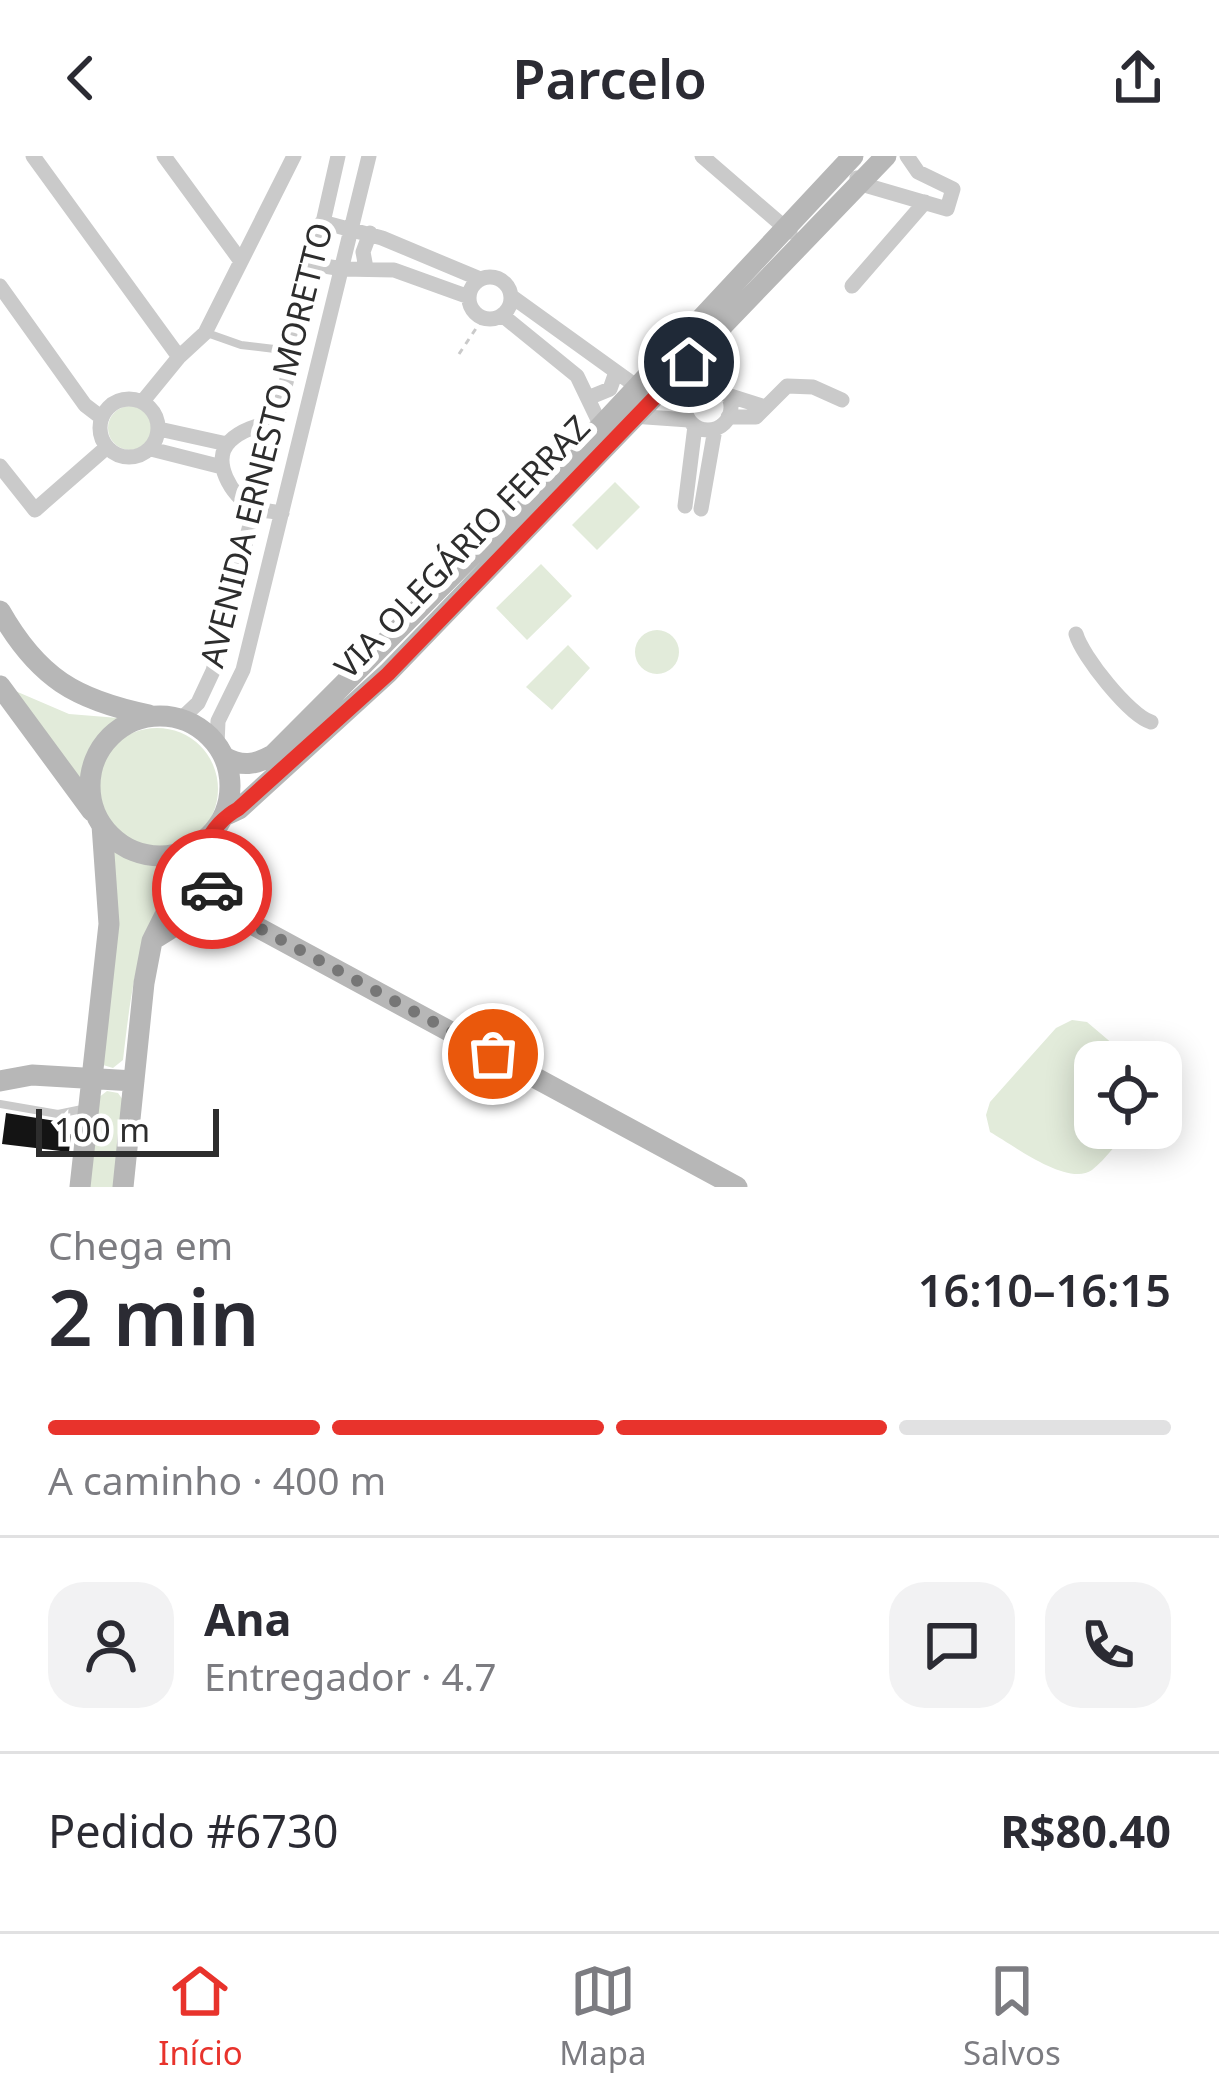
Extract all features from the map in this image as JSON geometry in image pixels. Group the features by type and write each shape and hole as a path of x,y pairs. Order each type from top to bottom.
{"main road":[{"name":"VIA OLEGÁRIO FERRAZ","path":"220,751 237,764 273,754 601,426 627,412 636,386 900,157"},
{"name":"VIA OLEGÁRIO FERRAZ","path":"224,816 238,809 388,674 716,317 785,227 848,161"},
{"path":"0,611 32,659 64,683 102,705 196,726 220,751 230,792 224,816 205,839 152,941 143,983 123,1187"},
{"path":"0,686 30,732 123,845 152,855 174,854 205,839"},
{"path":"80,1187 109,924 91,776 103,745 124,726 156,716"},
{"path":"205,839 205,881 246,921 737,1187"},
{"path":"152,941 190,917 246,921"},
{"path":"0,1081 32,1075 134,1081"}],"street":[{"path":"33,156 179,357"},
{"path":"164,156 240,260"},
{"path":"142,401 205,333 294,156"},
{"name":"AVENIDA ERNESTO MORETTO","path":"181,719 198,703 213,670 338,156"},
{"name":"AVENIDA ERNESTO MORETTO","path":"220,751 218,722 243,670 369,156"},
{"path":"702,156 802,243"},
{"path":"848,161 869,185 947,209 953,189 900,157"},
{"path":"852,286 925,202"},
{"path":"322,222 370,233 480,279 500,279 511,296 636,386"},
{"path":"366,268 363,252 370,233"},
{"path":"313,264 394,270 469,297"},
{"path":"480,279 469,297 472,310 482,318 502,315 577,376 601,426"},
{"path":"0,286 85,405 102,418"},
{"path":"502,315 511,296"},
{"path":"716,317 728,417"},
{"path":"588,398 610,388 616,372"},
{"path":"728,417 715,429 693,507 692,423 686,402 690,394 705,385 765,407"},
{"path":"728,417 751,420 779,392 798,385 842,400"},
{"path":"142,401 155,414 159,429 151,448 132,458 118,455 106,447 101,436 102,418 116,402 142,401"},
{"path":"627,412 715,429"},
{"path":"159,429 220,443 275,421"},
{"path":"215,466 220,443"},
{"path":"0,466 35,510 106,447"},
{"path":"151,448 215,466 254,508 282,512"},
{"path":"267,459 293,465"},
{"path":"1076,634 1082,649 1133,712 1151,722"},
{"path":"0,706 30,732"}],"lane":[{"path":"205,333 241,345 294,351"},
{"path":"0,1104 58,1114 89,1108"}],"path":[{"path":"459,354 482,318"}],"green space":[{"path":"130,406 146,412 152,428 146,444 130,450 114,444 108,428 114,412"},
{"path":"615,482 640,507 597,550 572,525"},
{"path":"541,564 572,596 527,640 496,608"},
{"path":"657,630 672,637 679,652 672,667 657,674 642,667 635,652 642,637"},
{"path":"568,645 590,668 552,710 526,687"},
{"path":"13,690 69,714 131,719 96,751 84,798"},
{"path":"157,728 180,733 200,746 213,766 218,789 213,812 200,832 180,845 157,850 134,845 114,832 101,812 96,789 101,766 114,746 134,733"},
{"path":"112,849 140,860 182,864 146,935 123,1060 113,1068 103,1065"},
{"path":"1072,1020 1087,1022 1109,1041 1074,1041 1074,1149 1112,1149 1082,1174 1055,1169 1012,1146 990,1132 986,1115 990,1102 1056,1028"},
{"path":"107,1091 118,1093 123,1100 115,1187 89,1187 98,1098"}],"building":[{"path":"6,1113 62,1122 61,1133 71,1134 69,1152 2,1144"}],"way so far":[{"path":"212,889 246,921 493,1054"}],"route":[{"path":"212,889 202,864 208,837 224,816 296,759 388,674 689,362"}]}
